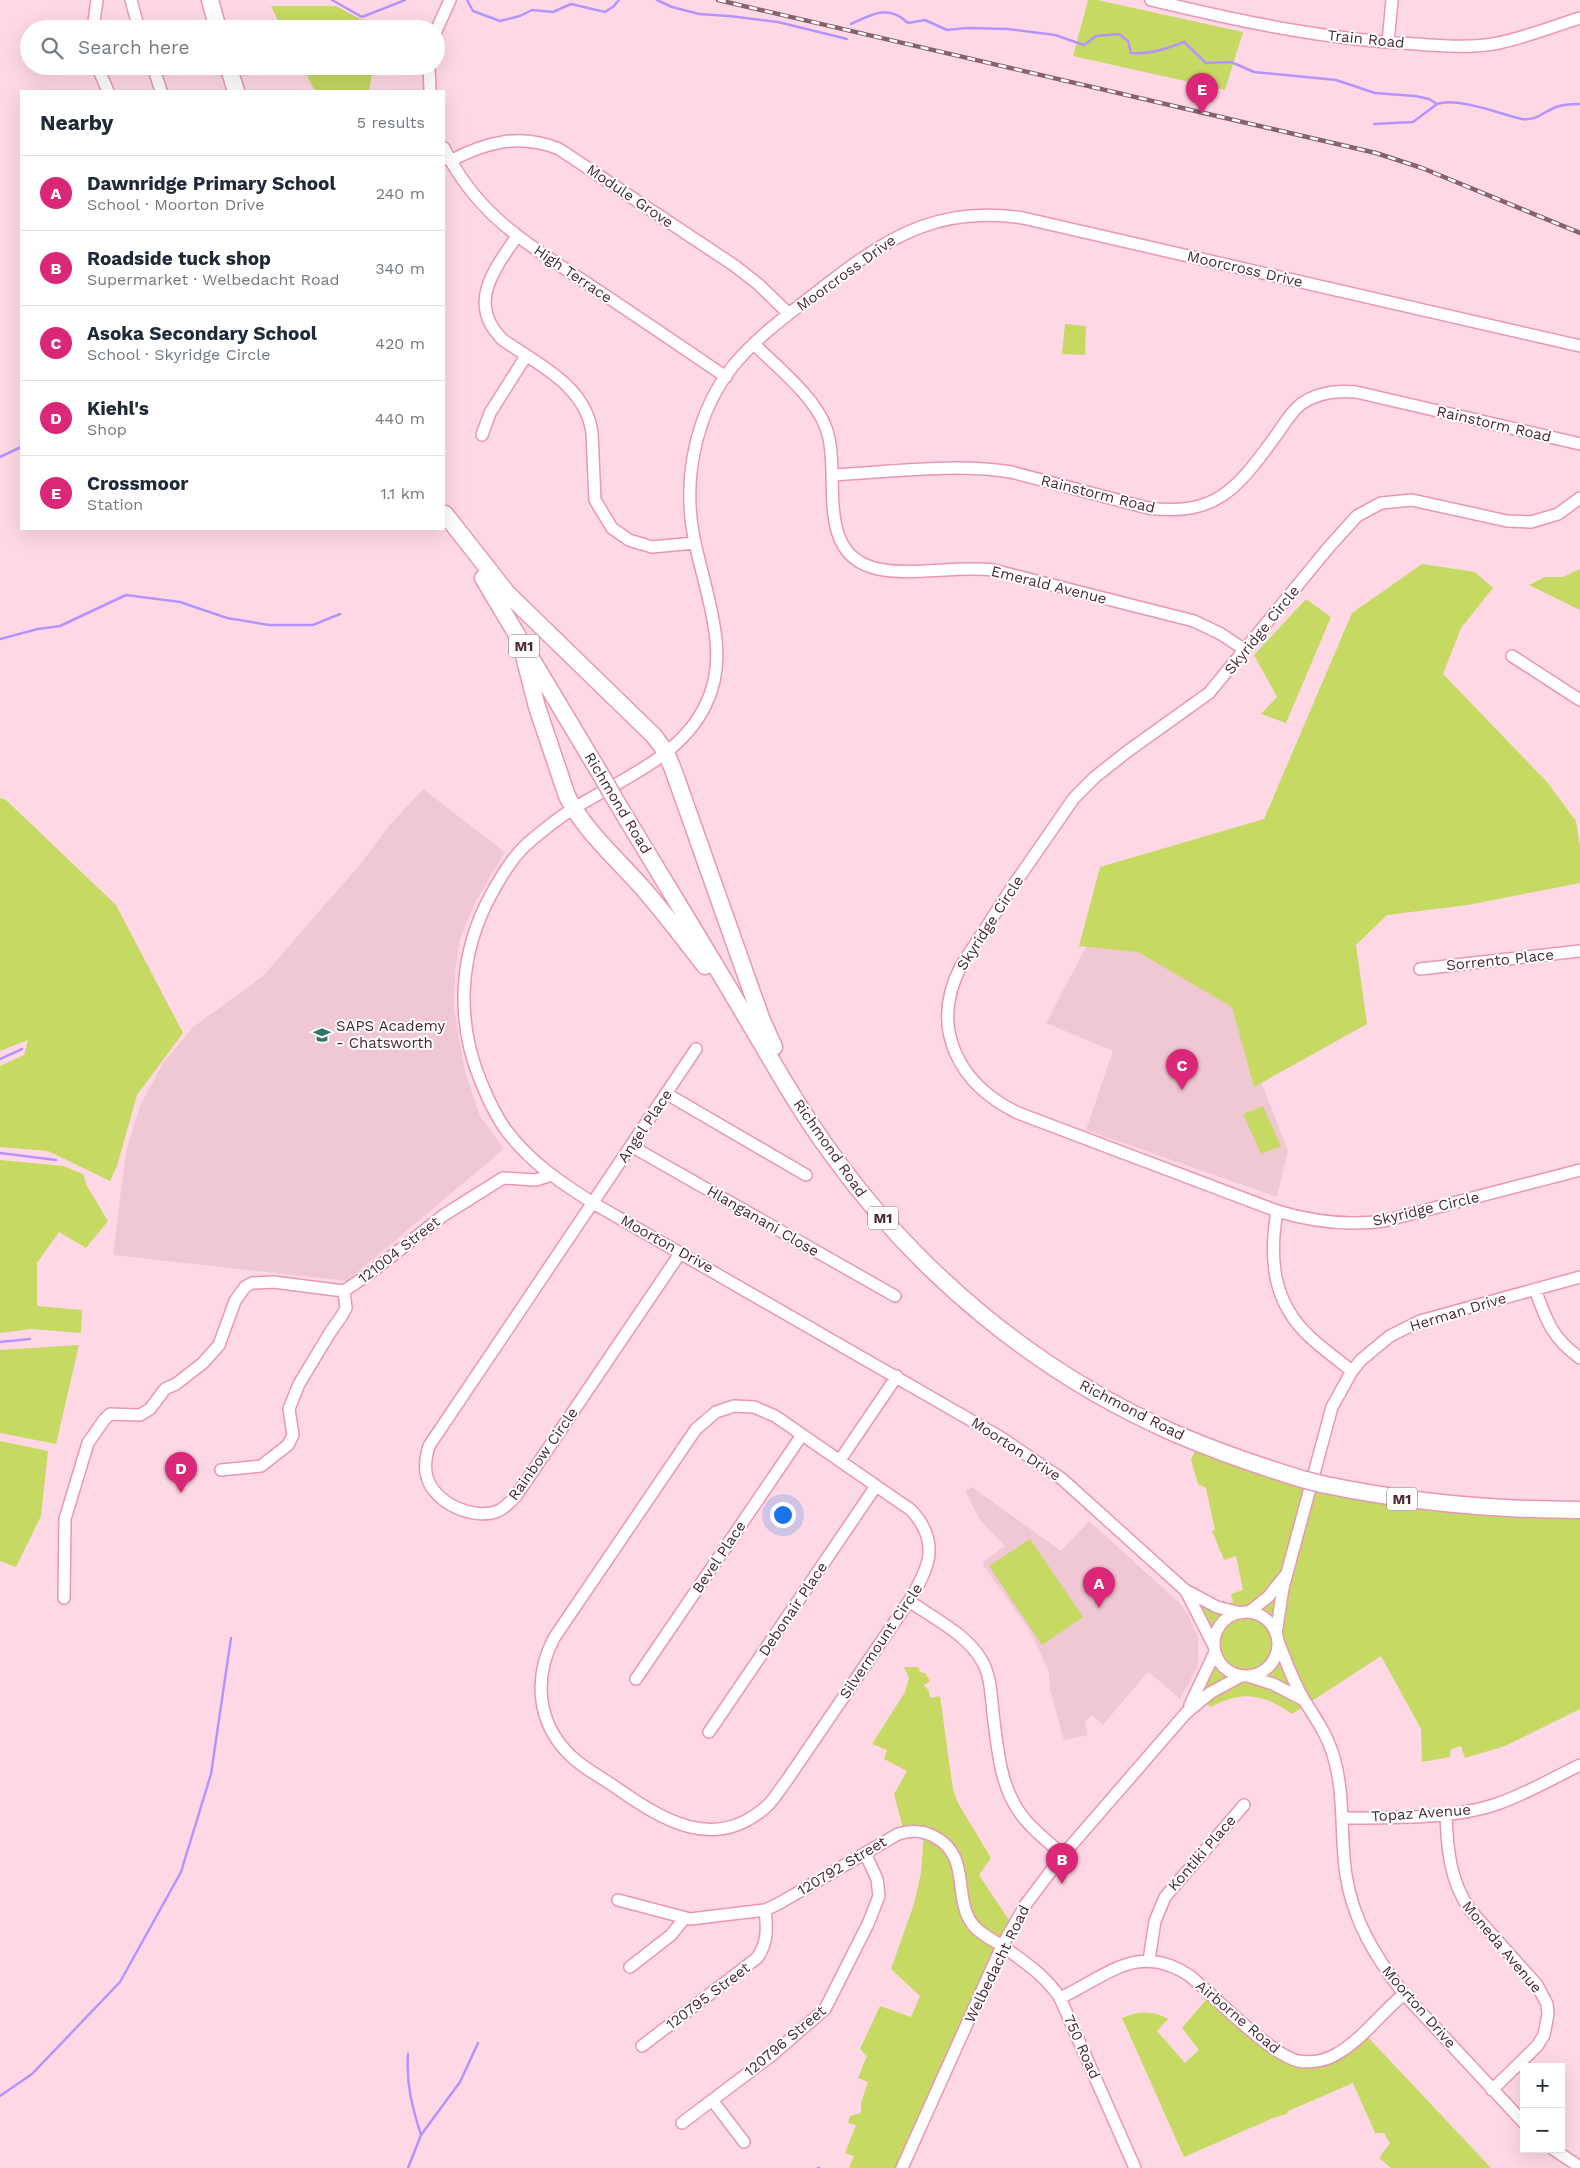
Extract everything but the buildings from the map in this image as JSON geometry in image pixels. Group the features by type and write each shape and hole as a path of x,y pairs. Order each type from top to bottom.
{"highway":[{"path":"210,0 216,20"},
{"path":"231,75 236,90"},
{"path":"445,513 507,593 654,736 666,752 761,1018 773,1045 801,1093 831,1153"},
{"name":"Richmond Road","path":"445,513 764,1047 831,1153 869,1202 928,1266 996,1325 1043,1360 1094,1392 1173,1433 1215,1450 1321,1484 1395,1498 1485,1507"},
{"path":"520,640 537,707 567,796 573,808 687,942 764,1047"},
{"name":"M1","path":"1485,1507 1580,1500"},
{"name":"M1","path":"1485,1507 1500,1509 1580,1510"}],"street":[{"path":"94,20 97,0"},
{"path":"130,0 136,20"},
{"path":"441,20 450,0"},
{"name":"Train Road","path":"1151,0 1289,30 1388,42 1452,46 1492,44 1512,40 1580,18"},
{"path":"1388,42 1392,0"},
{"path":"101,75 108,90"},
{"path":"156,75 161,90"},
{"path":"430,75 430,90"},
{"name":"Module Grove","path":"450,161 478,148 504,141 533,141 559,149 735,266 758,284 789,314"},
{"name":"High Terrace","path":"445,150 460,178 485,209 517,236 726,377"},
{"name":"Moorcross Drive","path":"623,781 679,742 695,724 708,701 715,680 718,646 695,543 690,501 695,447 710,404 726,377 754,344 848,268 895,237 937,222 966,217 1010,216 1052,224 1580,346"},
{"path":"517,236 492,273 487,288 486,311 495,333 574,392 588,412 592,433 595,500 612,528 629,540 652,547 695,543"},
{"name":"Emerald Avenue","path":"754,344 816,409 827,428 835,525 847,552 857,561 869,567 895,571 978,568 992,570 1194,621 1215,631 1245,650"},
{"path":"482,435 490,413 526,356"},
{"name":"Rainstorm Road","path":"832,475 957,469 996,470 1011,472 1148,508 1163,510 1189,509 1212,502 1234,488 1301,405 1321,394 1342,391 1356,392 1580,444"},
{"name":"Skyridge Circle","path":"1580,498 1558,514 1543,520 1518,523 1412,500 1390,501 1374,506 1357,516 1342,531 1210,693 1095,777 1074,798 961,966 954,979 949,997 948,1022 952,1043 962,1067 983,1092 1003,1106 1277,1211 1313,1221 1335,1224 1384,1222 1580,1170"},
{"path":"1512,656 1580,700"},
{"name":"Moorton Drive","path":"623,781 573,808 530,842 506,868 479,917 472,939 464,976 464,1008 471,1055 486,1095 495,1113 513,1139 526,1154 551,1175 593,1203 897,1376 1000,1437 1062,1479 1185,1590 1217,1607 1245,1612"},
{"name":"Sorrento Place","path":"1420,969 1580,951"},
{"name":"Angel Place","path":"593,1203 696,1049"},
{"path":"666,1094 806,1175"},
{"name":"Hlanganani Close","path":"631,1146 895,1296"},
{"name":"121004 Street","path":"64,1598 65,1519 88,1443 110,1414 118,1413 132,1416 145,1412 150,1409 165,1390 203,1363 219,1345 235,1301 245,1287 252,1283 273,1282 344,1291 369,1274 444,1215 503,1178 536,1180 551,1175"},
{"name":"Rainbow Circle","path":"593,1203 429,1446 425,1469 429,1484 441,1498 451,1504 470,1513 480,1515 499,1511 516,1496 681,1252"},
{"path":"1277,1211 1272,1245 1273,1262 1275,1274 1286,1305 1298,1325 1352,1371"},
{"name":"Herman Drive","path":"1277,1638 1280,1602 1287,1572 1332,1407 1352,1371 1375,1348 1403,1328 1457,1310 1580,1277"},
{"path":"1535,1289 1549,1327 1559,1342 1580,1358"},
{"path":"222,1470 260,1466 288,1445 293,1435 289,1409 300,1384 331,1331 342,1318 346,1308 344,1291"},
{"path":"840,1460 897,1376"},
{"name":"Silvermount Circle","path":"734,1406 744,1406 765,1410 802,1435 911,1510 919,1518 927,1536 928,1566 908,1601 772,1800 752,1818 732,1826 706,1830 690,1828 660,1817 572,1758 555,1739 545,1718 541,1700 541,1674 548,1650 554,1638 696,1429 716,1412 734,1406"},
{"name":"Bevel Place","path":"636,1679 802,1435"},
{"name":"Debonair Place","path":"709,1732 876,1486"},
{"name":"Herman Drive","path":"1245,1612 1268,1597 1287,1572"},
{"name":"Moorton Drive","path":"1185,1590 1214,1649"},
{"path":"908,1601 960,1636 977,1652 983,1662 990,1690 1000,1766 1008,1794 1029,1824 1063,1855"},
{"path":"1245,1612 1265,1619 1277,1638 1276,1654 1270,1665 1260,1673 1245,1676 1224,1668 1214,1649 1215,1635 1221,1624 1230,1617 1245,1612"},
{"name":"Moorton Drive","path":"1277,1638 1304,1700 1321,1726 1334,1757 1340,1787 1346,1876 1356,1915 1376,1955 1404,1994 1520,2119"},
{"name":"Welbedacht Road","path":"1186,1713 1214,1649"},
{"name":"Moorton Drive","path":"1245,1676 1273,1684 1304,1700"},
{"name":"Welbedacht Road","path":"902,2168 1002,1946 1026,1904 1063,1855 1186,1713 1210,1692 1245,1676"},
{"name":"Topaz Avenue","path":"1342,1818 1446,1814 1496,1804 1517,1796 1580,1765"},
{"name":"Kontiki Place","path":"1149,1960 1155,1921 1165,1896 1244,1805"},
{"name":"Moneda Avenue","path":"1446,1814 1450,1863 1461,1897 1470,1910 1538,1985 1547,2004 1547,2026 1541,2040 1492,2090"},
{"name":"120792 Street","path":"618,1900 684,1919 699,1919 765,1910 891,1837 906,1832 919,1831 945,1844 955,1858 966,1910 970,1920 980,1932 1002,1946"},
{"name":"120796 Street","path":"682,2123 811,2023 830,2001 879,1896 877,1878 865,1853"},
{"name":"120795 Street","path":"642,2046 757,1958 766,1940 767,1924 765,1910"},
{"path":"630,1967 671,1935 684,1919"},
{"name":"750 Road","path":"1002,1946 1044,1977 1060,1998 1135,2168"},
{"name":"Airborne Road","path":"1060,1998 1110,1971 1129,1964 1149,1960 1176,1967 1190,1976 1275,2050 1298,2061 1325,2059 1336,2054 1404,1994"},
{"path":"712,2100 744,2142"},
{"path":"1559,2153 1580,2166"}],"shaded area":[{"name":"SAPS Academy - Chatsworth","path":"423,789 505,852 475,903 460,938 455,973 454,1009 465,1071 480,1116 504,1149 347,1281 113,1255 126,1151 140,1106 163,1063 192,1028 263,976 362,862 388,827"},
{"path":"1091,937 1164,953 1228,996 1288,1151 1277,1197 1086,1130 1113,1051 1046,1023"},
{"path":"972,1487 1061,1551 1089,1521 1179,1602 1188,1615 1198,1637 1198,1666 1180,1699 1150,1673 1147,1673 1103,1725 1092,1715 1085,1722 1088,1735 1064,1740 1050,1690 1049,1672 1029,1629 983,1565 984,1561 1005,1546 980,1520 965,1491"}],"green space":[{"path":"1088,0 1097,0 1243,32 1225,90 1073,56"},
{"path":"271,6 336,6 365,20 278,20"},
{"path":"307,75 372,75 369,90 314,90"},
{"path":"1065,324 1086,326 1085,355 1062,354"},
{"path":"1422,564 1475,572 1493,588 1461,628 1443,674 1547,782 1576,821 1580,846 1580,883 1468,905 1387,915 1356,945 1367,1024 1254,1087 1232,1007 1138,952 1079,946 1100,867 1264,819 1352,613"},
{"path":"1580,569 1580,610 1529,585 1545,577 1563,577"},
{"path":"1306,599 1331,617 1286,723 1261,714 1277,697 1254,655"},
{"path":"0,798 6,800 116,905 183,1033 137,1095 117,1166 110,1181 48,1151 0,1147 0,1066 24,1055 28,1040 0,1051"},
{"path":"1263,1106 1281,1146 1261,1154 1243,1114"},
{"path":"0,1160 63,1166 83,1174 87,1186 108,1221 86,1248 59,1232 37,1263 37,1306 82,1310 81,1333 31,1329 0,1333"},
{"path":"79,1345 56,1444 0,1433 0,1350"},
{"path":"0,1441 48,1451 41,1516 16,1567 0,1561"},
{"path":"1198,1444 1302,1480 1580,1510 1580,1709 1505,1746 1465,1758 1461,1746 1451,1749 1450,1757 1422,1762 1421,1729 1381,1656 1292,1714 1272,1702 1253,1697 1233,1698 1211,1707 1194,1696 1214,1652 1196,1609 1199,1599 1217,1606 1233,1602 1231,1594 1243,1590 1236,1556 1224,1560 1212,1531 1215,1530 1206,1488 1198,1484 1191,1460"},
{"path":"1030,1539 1083,1617 1042,1645 989,1566"},
{"path":"904,1667 918,1667 920,1672 925,1673 930,1681 924,1685 929,1691 930,1698 940,1696 953,1790 958,1803 991,1858 979,1875 1013,1926 901,2168 849,2168 854,2156 845,2153 856,2125 848,2123 850,2116 861,2113 861,2103 868,2082 858,2078 867,2056 860,2049 880,2006 911,2017 920,1996 891,1969 914,1904 921,1873 924,1832 904,1832 894,1794 907,1771 884,1759 887,1750 872,1744 905,1692 909,1678"},
{"path":"1211,1994 1288,2058 1326,2060 1363,2032 1491,2168 1391,2168 1379,2158 1390,2143 1384,2133 1375,2133 1353,2083 1288,2111 1287,2114 1273,2118 1184,2157 1122,2018 1145,2012 1168,2019 1157,2031 1185,2063 1199,2050 1182,2028"}],"waterway":[{"path":"332,0 362,17 405,0"},
{"path":"467,0 473,11 500,21 520,16 532,10 553,12 571,4 605,12 619,0"},
{"path":"657,0 672,7 699,14 778,22 847,39"},
{"path":"851,24 873,14 887,12 901,17 908,23 925,20 947,30 967,28 1008,29 1055,35 1084,45 1096,36 1119,34 1128,41 1131,53 1151,52 1184,42 1206,63 1231,62 1254,72 1336,80 1375,93 1415,96 1429,99 1437,104 1446,102 1467,104 1522,119 1532,119 1559,106 1580,104"},
{"path":"1374,124 1413,122 1437,104"},
{"path":"0,457 20,447"},
{"path":"0,639 38,629 60,626 126,595 180,602 227,618 269,625 313,625 340,614"},
{"path":"0,1059 22,1049"},
{"path":"0,1153 56,1160"},
{"path":"0,1342 30,1339"},
{"path":"0,2096 32,2074 120,1982 181,1872 211,1774 231,1638"},
{"path":"408,2168 421,2135 460,2082 478,2043"},
{"path":"408,2054 410,2095 421,2135"}],"railway":[{"path":"718,0 1376,153 1422,168 1580,233"}],"place":[{"name":"Crossmoor","path":"1202,114"},
{"name":"SAPS Academy - Chatsworth","path":"322,1035"},
{"name":"Asoka Secondary School","path":"1182,1090"},
{"name":"Kiehl's","path":"181,1493"},
{"name":"Dawnridge Primary School","path":"1099,1608"},
{"name":"Roadside tuck shop","path":"1062,1884"}]}
